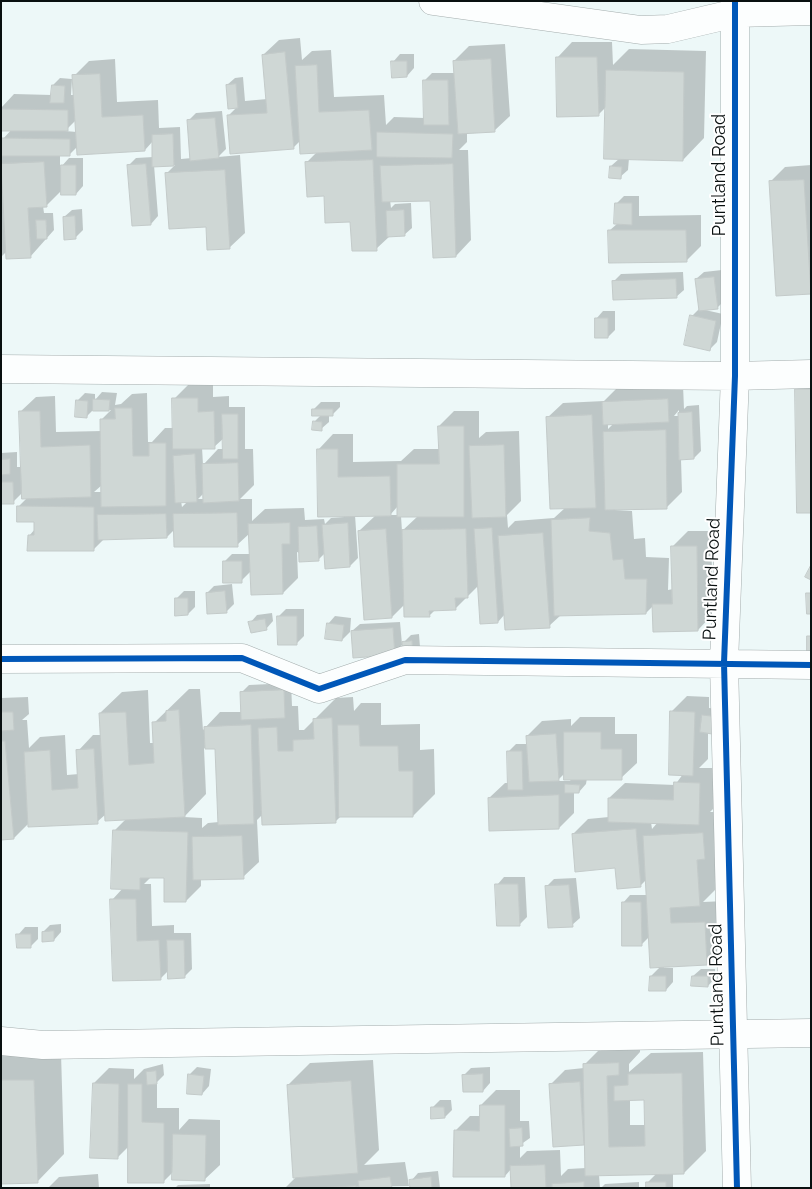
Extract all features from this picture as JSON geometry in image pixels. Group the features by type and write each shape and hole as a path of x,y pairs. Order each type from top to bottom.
{"street":[{"path":"433,1 641,30 668,29 735,7 811,11"},
{"name":"Puntland Road","path":"735,7 735,376 724,663 737,1188"},
{"path":"1,370 735,376 811,374"},
{"path":"1,659 242,658 319,689 405,660 811,665"},
{"path":"1,1041 43,1045 733,1035 811,1032"}],"building":[{"path":"285,52 294,149 230,154 227,115 267,113 262,55"},
{"path":"556,57 597,57 599,116 557,117"},
{"path":"491,59 495,132 458,134 453,61"},
{"path":"391,61 407,61 407,77 392,78"},
{"path":"317,65 319,112 369,110 372,150 300,154 295,66"},
{"path":"606,70 684,72 683,161 604,159"},
{"path":"100,74 102,117 143,115 145,151 77,155 72,75"},
{"path":"423,80 448,80 449,125 424,125"},
{"path":"236,84 238,108 228,109 226,85"},
{"path":"52,85 65,86 64,103 50,103"},
{"path":"1,109 68,110 68,131 1,131"},
{"path":"215,118 219,158 190,161 187,120"},
{"path":"377,132 453,134 452,158 377,157"},
{"path":"173,134 174,166 152,167 152,135"},
{"path":"2,138 70,139 70,156 2,156"},
{"path":"373,160 377,251 352,251 350,222 325,223 324,196 307,197 305,162"},
{"path":"44,162 47,207 28,208 31,258 6,259 1,164"},
{"path":"146,164 151,225 132,226 127,165"},
{"path":"453,164 456,257 433,258 430,201 382,202 380,166"},
{"path":"61,165 76,165 76,195 61,195"},
{"path":"610,166 622,167 621,179 609,178"},
{"path":"225,170 230,249 207,250 206,227 169,229 165,173"},
{"path":"804,180 811,294 776,296 769,181"},
{"path":"615,203 632,203 632,225 614,224"},
{"path":"404,210 405,236 387,237 386,211"},
{"path":"75,216 76,239 64,240 63,217"},
{"path":"36,220 46,220 47,239 37,239"},
{"path":"608,230 686,230 687,262 609,263"},
{"path":"714,277 718,309 699,311 695,279"},
{"path":"676,279 677,298 613,300 612,281"},
{"path":"690,315 716,321 710,351 684,345"},
{"path":"595,318 608,318 608,338 595,338"},
{"path":"795,389 811,389 811,513 797,513"},
{"path":"172,398 198,398 198,412 214,411 215,449 173,449"},
{"path":"93,399 110,400 109,411 93,411"},
{"path":"668,399 669,422 603,425 602,402"},
{"path":"76,400 88,401 87,418 75,417"},
{"path":"115,408 132,408 133,456 149,456 149,443 166,443 166,506 101,507 100,419 115,419"},
{"path":"312,409 333,409 333,416 312,416"},
{"path":"19,411 40,411 41,447 90,445 91,497 22,499"},
{"path":"692,412 694,459 679,460 678,413"},
{"path":"222,414 238,414 238,459 223,459"},
{"path":"592,415 596,508 550,509 546,417"},
{"path":"313,421 322,422 322,431 312,430"},
{"path":"438,426 464,426 464,517 397,517 397,464 439,464"},
{"path":"666,430 667,509 605,510 603,432"},
{"path":"504,445 506,517 472,518 469,446"},
{"path":"317,449 338,449 338,477 390,476 391,516 318,517"},
{"path":"195,454 197,502 175,503 173,456"},
{"path":"10,459 10,474 1,475 1,460"},
{"path":"238,463 239,501 203,503 202,464"},
{"path":"1,482 13,482 14,504 1,504"},
{"path":"17,506 94,507 94,551 27,551 28,535 34,535 34,522 17,522"},
{"path":"237,513 238,547 174,547 173,514"},
{"path":"166,514 167,538 98,540 97,515"},
{"path":"590,518 589,531 610,533 613,560 623,559 625,579 647,579 646,614 554,616 551,520"},
{"path":"290,523 290,544 282,544 283,594 251,595 248,524"},
{"path":"348,523 350,567 325,569 322,525"},
{"path":"317,526 319,561 299,562 298,527"},
{"path":"492,528 498,623 480,624 474,529"},
{"path":"386,529 392,618 364,620 358,531"},
{"path":"466,529 468,598 455,598 456,610 429,611 430,617 404,617 402,530"},
{"path":"543,533 550,628 505,630 498,536"},
{"path":"671,546 697,546 698,631 653,632 652,604 672,604"},
{"path":"223,561 242,561 242,583 223,583"},
{"path":"811,565 811,580 805,577"},
{"path":"225,591 227,613 207,614 206,593"},
{"path":"806,593 811,593 811,614 807,614"},
{"path":"175,598 188,598 188,615 175,616"},
{"path":"277,616 297,616 297,645 278,645"},
{"path":"265,619 267,630 251,633 248,622"},
{"path":"327,623 344,625 342,641 325,639"},
{"path":"393,628 395,655 353,658 351,631"},
{"path":"807,636 811,636 811,655 807,655"},
{"path":"412,641 413,656 403,656 402,642"},
{"path":"284,690 285,718 241,720 240,692"},
{"path":"179,710 185,817 105,821 99,713 126,712 129,765 154,763 152,722 166,721 166,711"},
{"path":"670,711 695,712 693,776 669,775"},
{"path":"1,712 13,712 14,730 1,731"},
{"path":"702,715 720,717 718,735 700,732"},
{"path":"332,718 336,823 262,825 258,728 277,727 278,751 293,751 293,740 314,739 313,719"},
{"path":"251,725 254,824 218,825 215,749 205,749 204,727"},
{"path":"338,725 359,725 360,746 398,746 399,771 413,771 413,817 339,817"},
{"path":"564,732 601,732 601,749 622,749 622,780 564,780"},
{"path":"556,734 559,781 529,782 526,736"},
{"path":"1,741 5,741 14,839 1,840"},
{"path":"94,749 98,824 28,827 24,752 50,750 52,790 78,788 76,750"},
{"path":"507,751 522,751 523,790 508,790"},
{"path":"674,782 700,783 699,825 608,822 608,798 673,800"},
{"path":"565,784 580,785 579,793 565,793"},
{"path":"559,795 559,829 489,831 488,798"},
{"path":"636,829 641,887 617,889 615,868 575,872 572,834"},
{"path":"113,830 188,832 186,902 164,902 164,878 140,878 140,890 111,889"},
{"path":"703,833 705,859 697,860 700,906 670,908 671,923 705,922 707,965 650,968 643,836"},
{"path":"242,836 244,879 193,880 192,837"},
{"path":"495,884 518,884 520,926 497,926"},
{"path":"569,885 573,927 548,928 545,886"},
{"path":"110,899 136,899 137,941 159,940 161,980 113,981"},
{"path":"622,902 641,902 642,946 622,946"},
{"path":"54,931 54,941 42,942 42,932"},
{"path":"16,934 31,934 31,948 17,948"},
{"path":"167,940 184,940 185,978 168,979"},
{"path":"650,976 666,976 666,991 649,991"},
{"path":"692,976 708,976 708,987 691,986"},
{"path":"619,1063 619,1075 607,1076 609,1147 645,1146 644,1100 614,1101 614,1086 628,1085 628,1074 682,1073 684,1174 585,1176 583,1064"},
{"path":"156,1071 157,1084 147,1085 146,1072"},
{"path":"188,1074 204,1076 202,1095 187,1094"},
{"path":"483,1074 483,1092 463,1092 462,1075"},
{"path":"1,1080 34,1080 38,1183 1,1184"},
{"path":"351,1081 358,1173 293,1178 287,1085"},
{"path":"580,1082 584,1145 553,1147 549,1084"},
{"path":"93,1083 119,1084 118,1159 90,1158"},
{"path":"128,1084 142,1084 142,1122 164,1123 164,1183 128,1183"},
{"path":"480,1105 505,1105 505,1177 453,1177 454,1130 479,1131"},
{"path":"431,1107 444,1107 445,1118 431,1119"},
{"path":"522,1128 523,1146 510,1147 509,1129"},
{"path":"173,1134 206,1135 205,1181 172,1180"},
{"path":"545,1165 546,1188 511,1188 510,1166"},
{"path":"390,1177 392,1188 359,1188 358,1181"},
{"path":"431,1177 432,1188 410,1188 409,1180"},
{"path":"584,1182 584,1188 552,1188 552,1184"},
{"path":"646,1182 666,1182 666,1188 646,1188"},
{"path":"356,1186 356,1188 318,1188"}],"cycle path":[{"path":"735,1 735,376 724,663 737,1188"},
{"path":"1,659 242,658 319,689 405,660 811,665"}]}
